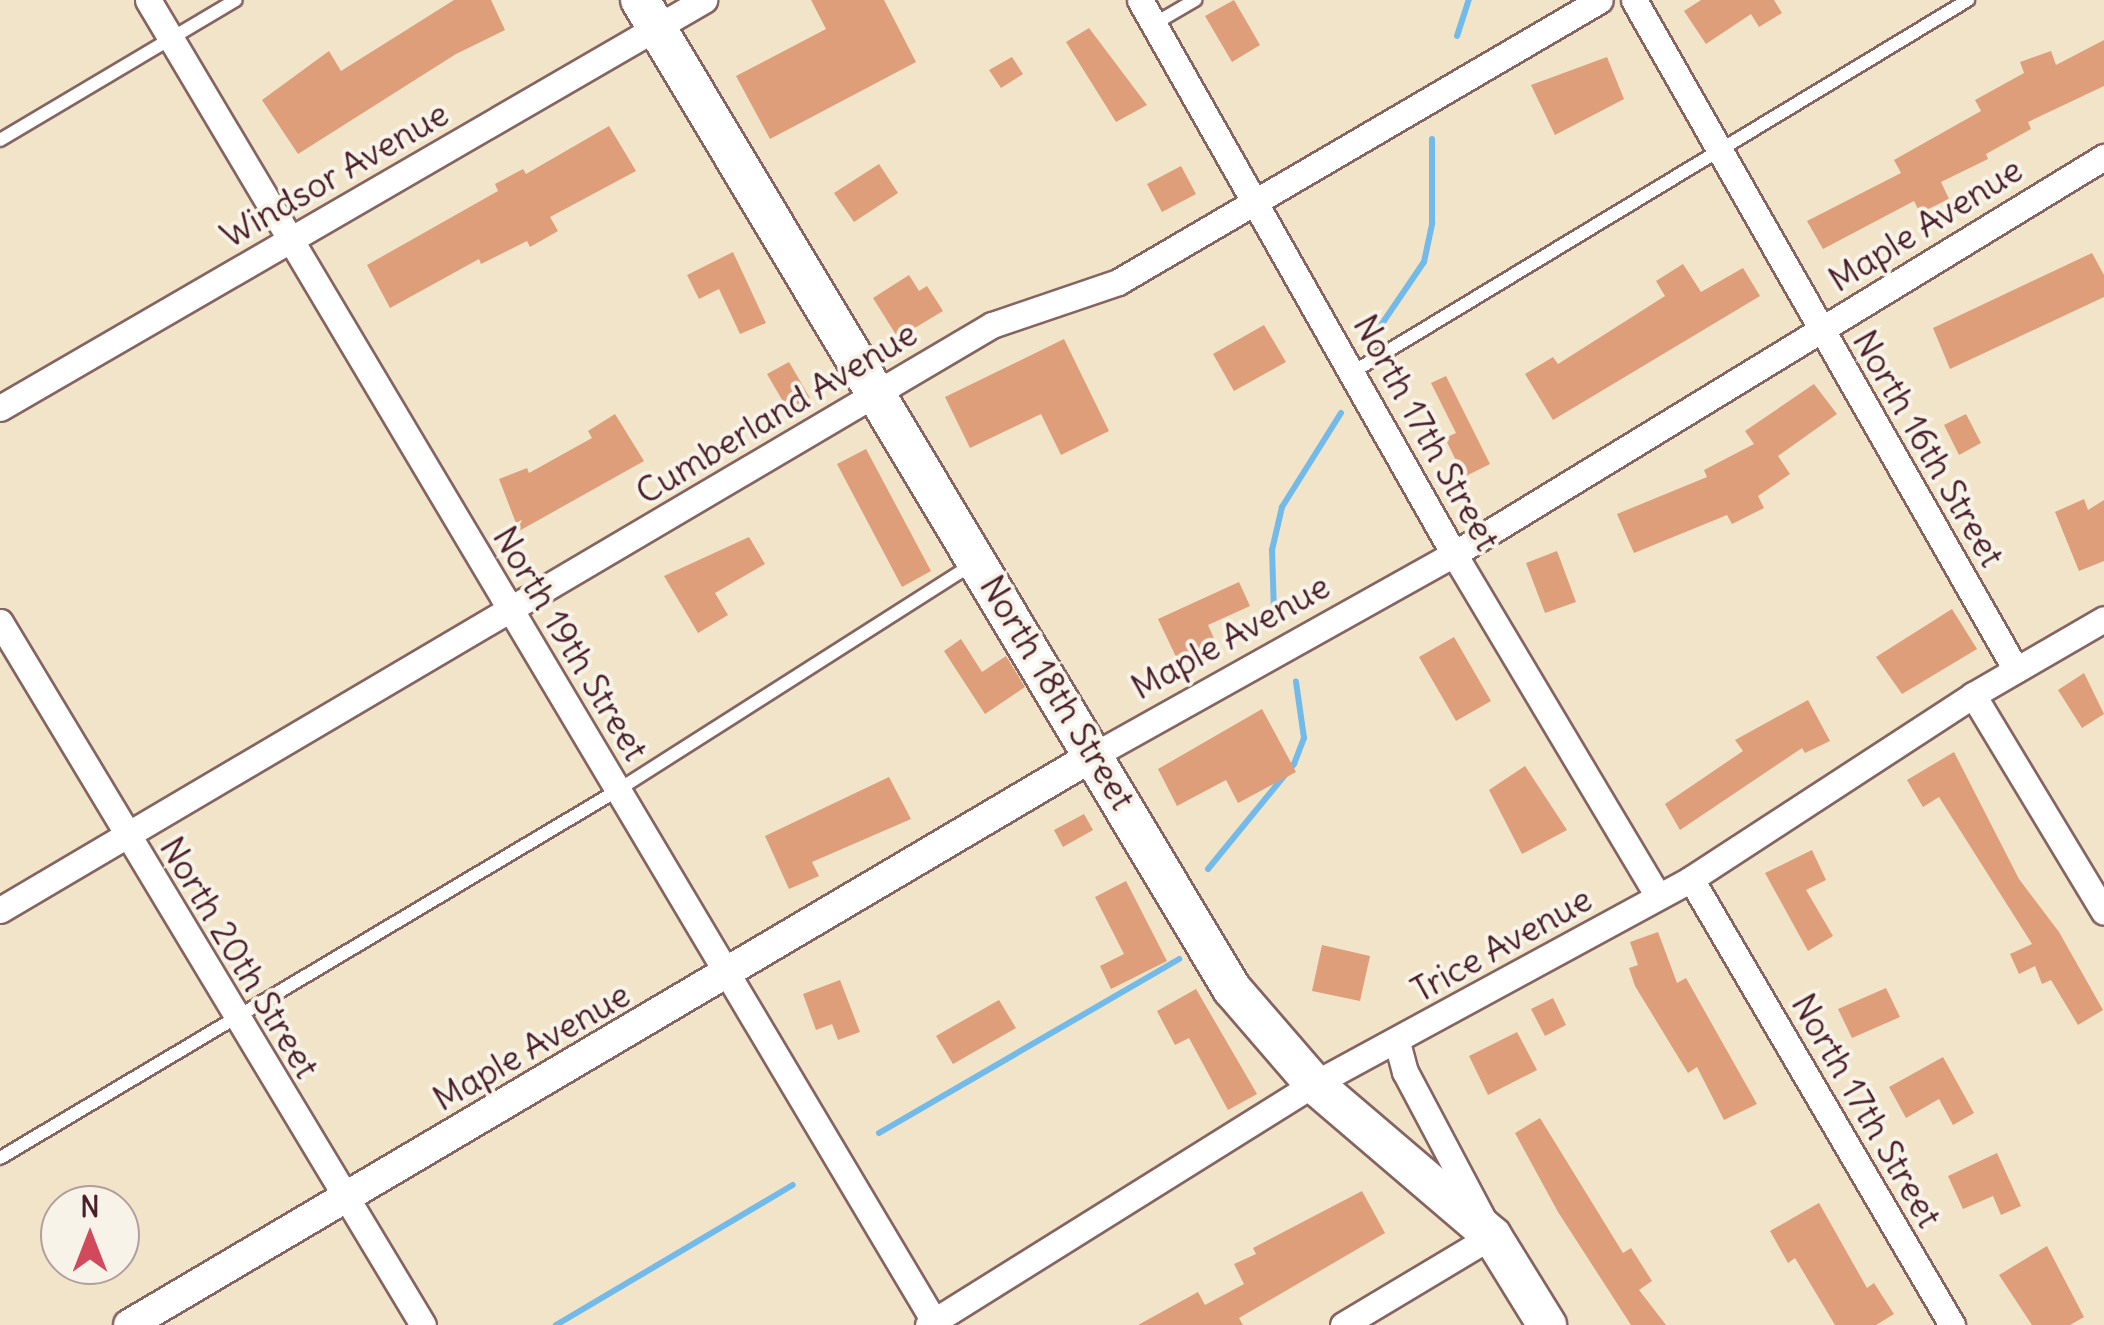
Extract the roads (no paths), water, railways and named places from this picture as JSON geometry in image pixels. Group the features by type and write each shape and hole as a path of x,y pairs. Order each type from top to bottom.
{"main road":[{"name":"North 18th Street","path":"647,13 980,560 1232,989 1314,1084 1492,1236 1547,1325"}],"street":[{"name":"North 19th Street","path":"148,0 729,975 931,1323"},
{"name":"Windsor Avenue","path":"0,408 292,240 647,13 704,0"},
{"name":"North 17th Street","path":"1140,0 1258,202 1454,554 1658,896"},
{"name":"Cumberland Avenue","path":"0,910 512,612 992,324 1118,282 1600,0"},
{"name":"North 16th Street","path":"1634,0 2016,670"},
{"name":"Maple Avenue","path":"129,1325 729,975 1096,754 1454,554 1822,333 2104,157"},
{"name":"Trice Avenue","path":"931,1323 1314,1084 1691,878 1973,696 2104,620"},
{"name":"North 20th Street","path":"0,622 342,1199 422,1325"},
{"path":"1973,696 2104,912"},
{"name":"North 17th Street","path":"1691,878 1952,1325"},
{"path":"1343,1325 1492,1236 1406,1072 1397,1042"}],"lane":[{"path":"0,140 236,0"},
{"path":"1154,24 1195,0"},
{"path":"1353,372 1968,0"},
{"path":"0,1158 618,790 980,560"}],"waterway":[{"path":"1457,36 1469,0"},
{"path":"1375,334 1424,262 1432,223 1432,139"},
{"path":"1274,613 1272,550 1282,507 1341,413"},
{"path":"1208,869 1294,764 1304,738 1296,682"},
{"path":"879,1133 1179,959"},
{"path":"556,1325 793,1185"}]}
